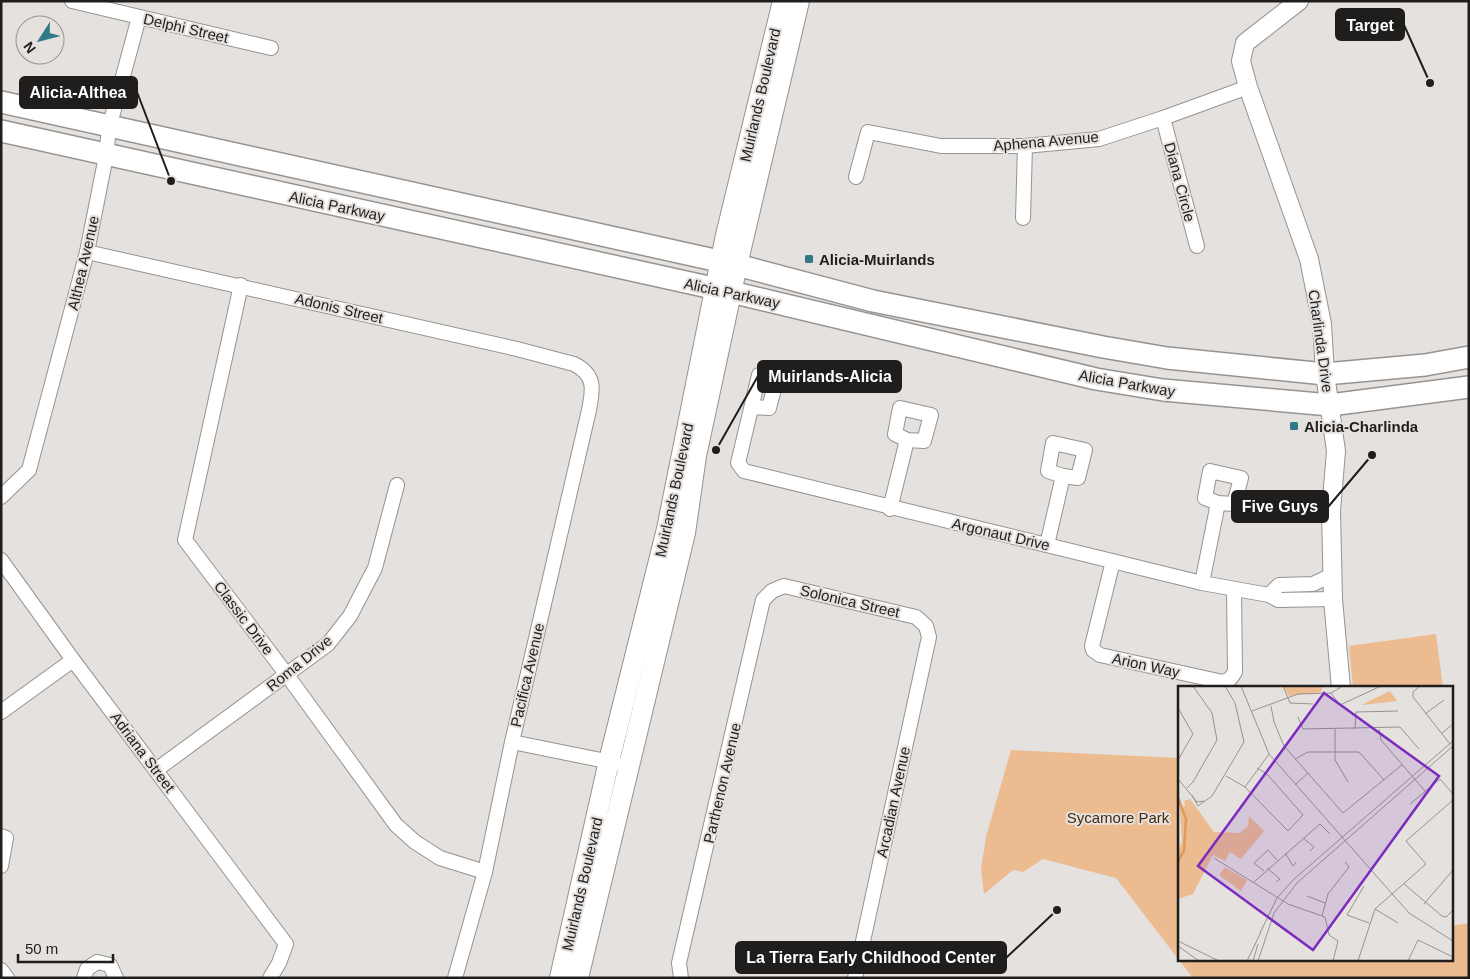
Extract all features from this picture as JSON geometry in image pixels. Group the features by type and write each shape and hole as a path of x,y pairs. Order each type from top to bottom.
{"main road":[{"name":"Muirlands Boulevard","path":"729,263 726,235 783,1"},
{"name":"Muirlands Boulevard","path":"578,978 667,529 729,263 799,1"},
{"name":"Alicia Parkway","path":"1,102 109,128 729,263 873,301 1103,347 1167,358 1326,374 1426,365 1469,357"},
{"name":"Alicia Parkway","path":"1,131 106,156 724,291 1096,379 1163,390 1330,405 1469,387"},
{"name":"Muirlands Boulevard","path":"560,978 619,764"}],"street":[{"name":"Delphi Street","path":"72,1 271,48"},
{"name":"Charlinda Drive","path":"1299,1 1245,43 1241,61 1248,87 1308,259 1322,324 1326,374 1336,451 1331,511 1332,575 1341,686"},
{"name":"Althea Avenue","path":"1,497 29,470 87,252 106,156 109,128 139,17"},
{"name":"Aphena Avenue","path":"856,177 868,132 941,146 1025,146 1099,139 1248,87"},
{"name":"Diana Circle","path":"1163,118 1197,246"},
{"path":"1023,218 1025,146"},
{"name":"Adonis Street","path":"87,252 517,349 574,364 587,372"},
{"name":"Classic Drive","path":"241,286 185,540 287,675 396,826 415,842 440,858 485,872"},
{"name":"Pacifica Avenue","path":"455,978 485,872 512,742 592,396 593,383 587,372"},
{"name":"Argonaut Drive","path":"752,407 738,463 744,471 890,509 1202,583 1269,595 1278,600 1333,599"},
{"path":"890,509 907,440"},
{"path":"1047,545 1063,476"},
{"name":"Roma Drive","path":"156,770 328,644 350,616 376,568 397,485"},
{"path":"1202,583 1218,502"},
{"name":"Adriana Street","path":"1,560 73,660 286,944 279,963 270,978"},
{"name":"Arion Way","path":"1113,561 1092,646 1096,653 1109,657 1227,681 1235,672 1234,589"},
{"path":"1269,595 1279,586 1313,584 1332,575"},
{"name":"Solonica Street","path":"772,591 784,586 877,607 916,617 926,626"},
{"name":"Parthenon Avenue","path":"681,978 679,963 763,600 772,591"},
{"name":"Arcadian Avenue","path":"855,978 926,651 928,638 926,626"},
{"path":"1,712 73,660"},
{"path":"512,742 619,764"},
{"path":"1,836 6,838 1,866"},
{"path":"84,978 87,969 97,962 110,965 116,978"},
{"path":"1,970 7,978"}],"green space":[{"path":"1436,634 1443,686 1353,686 1349,646"},
{"name":"Sycamore Park","path":"1011,750 1178,758 1178,959 1116,878 1043,859 1023,872 1013,870 984,894 981,869 986,837"},
{"path":"1469,923 1469,978 1193,978 1181,962 1452,962 1452,926"}],"place":[{"name":"Target","path":"1430,83"},
{"name":"Alicia-Althea","path":"171,181"},
{"name":"Alicia-Muirlands","path":"809,259"},
{"name":"Alicia-Charlinda","path":"1294,426"},
{"name":"Muirlands-Alicia","path":"716,450"},
{"name":"Five Guys","path":"1372,455"},
{"name":"La Tierra Early Childhood Center","path":"1057,910"}]}
